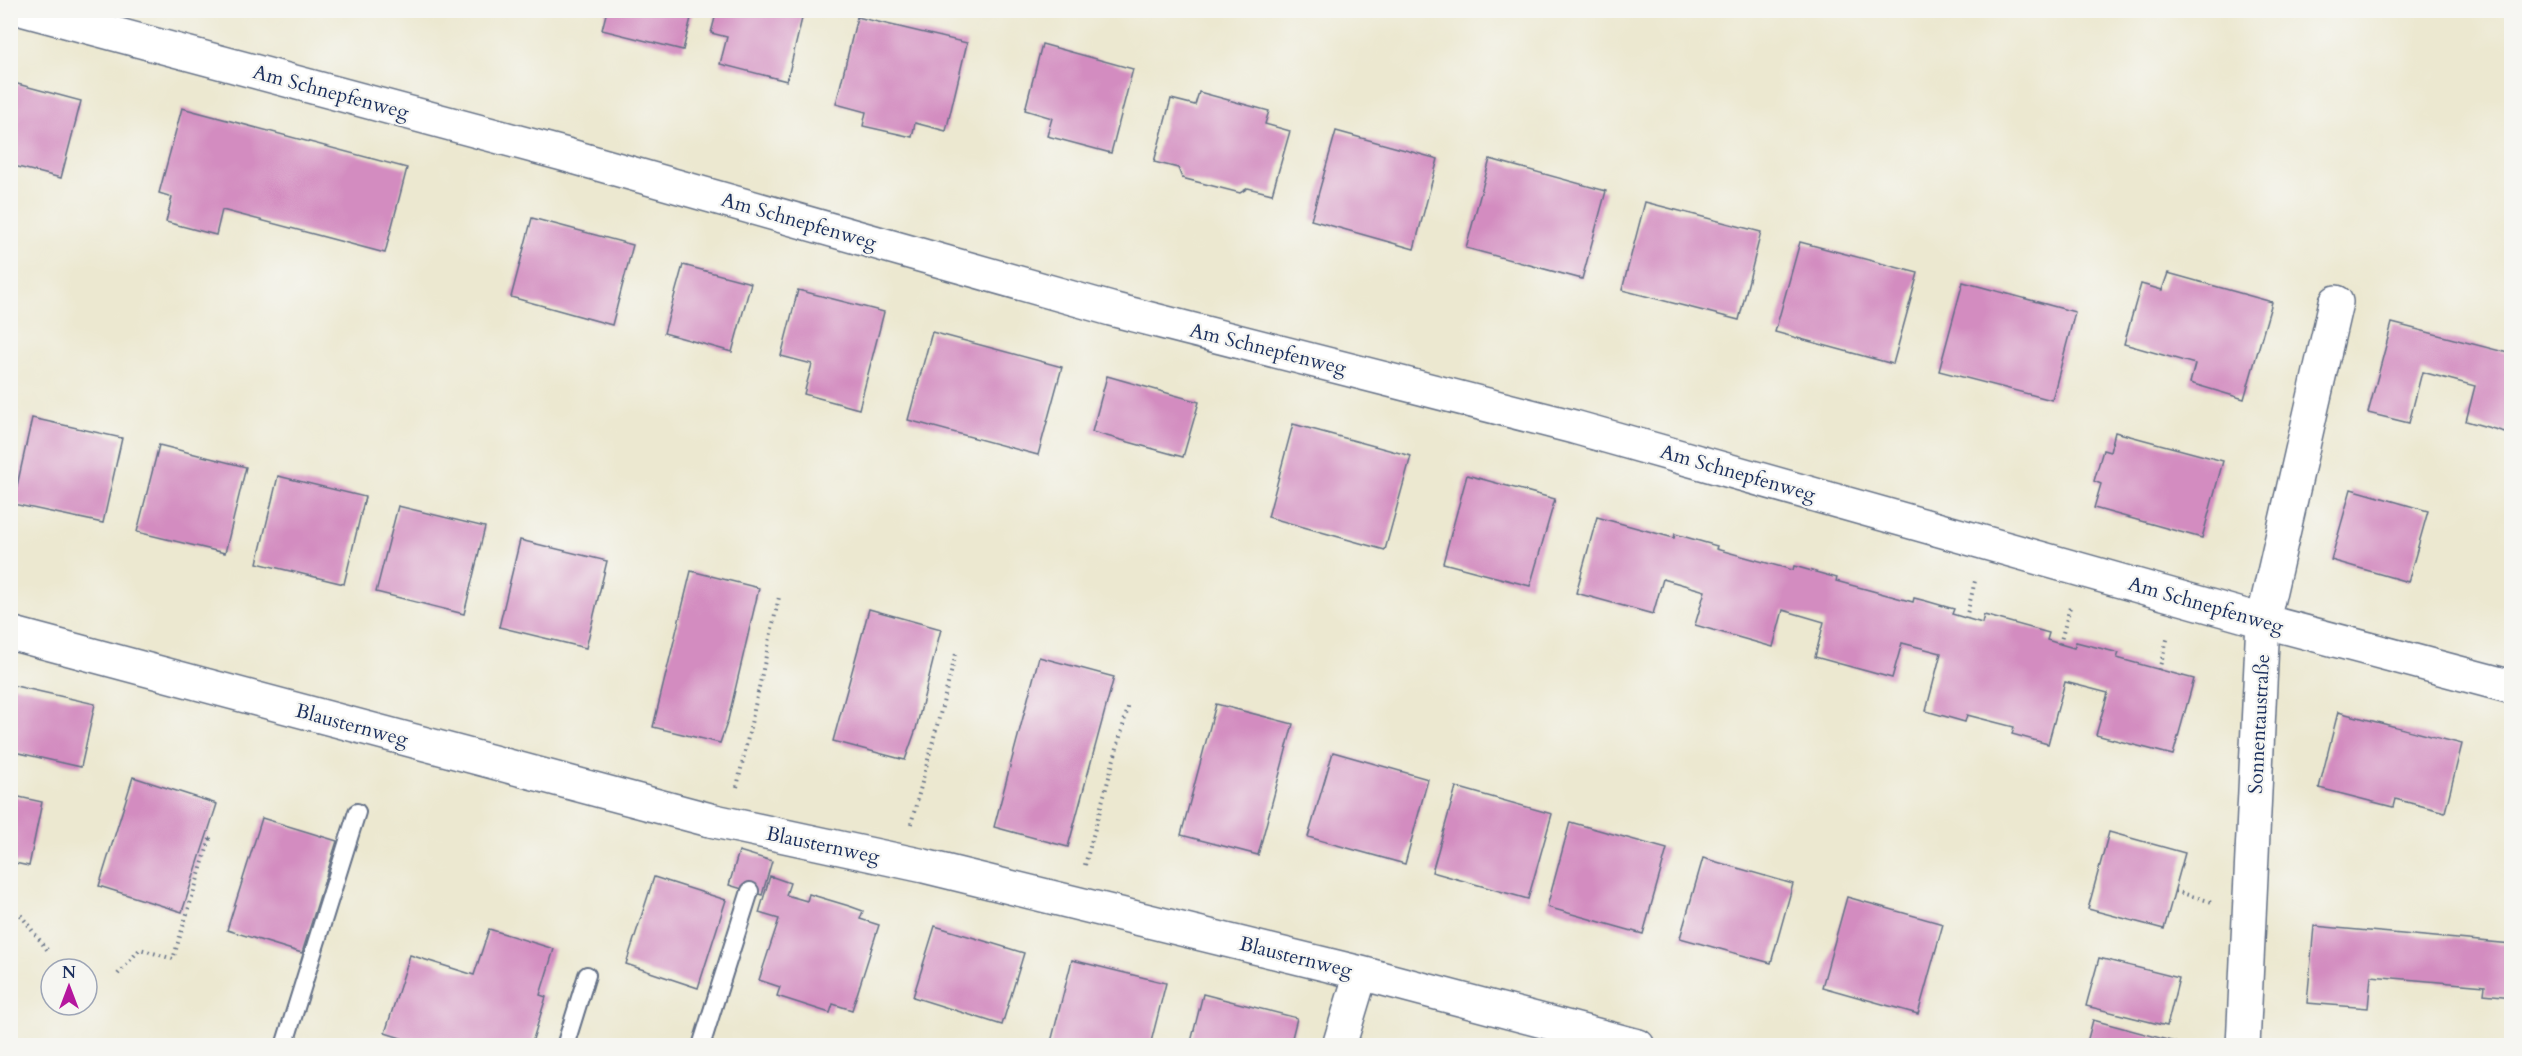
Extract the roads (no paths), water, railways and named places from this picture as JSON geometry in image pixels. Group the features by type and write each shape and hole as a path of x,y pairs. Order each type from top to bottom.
{"street":[{"name":"Am Schnepfenweg","path":"25,10 537,147 1111,309 1574,427 2263,621 2511,687"},
{"name":"Sonnentaustraße","path":"2243,1046 2263,621 2336,302"},
{"name":"Blausternweg","path":"10,633 729,824 901,861 1361,974 1638,1046"},
{"path":"1339,1046 1361,974"}],"lane":[{"path":"284,1046 357,812"},
{"path":"701,1046 750,891"},
{"path":"565,1046 586,975"}]}
